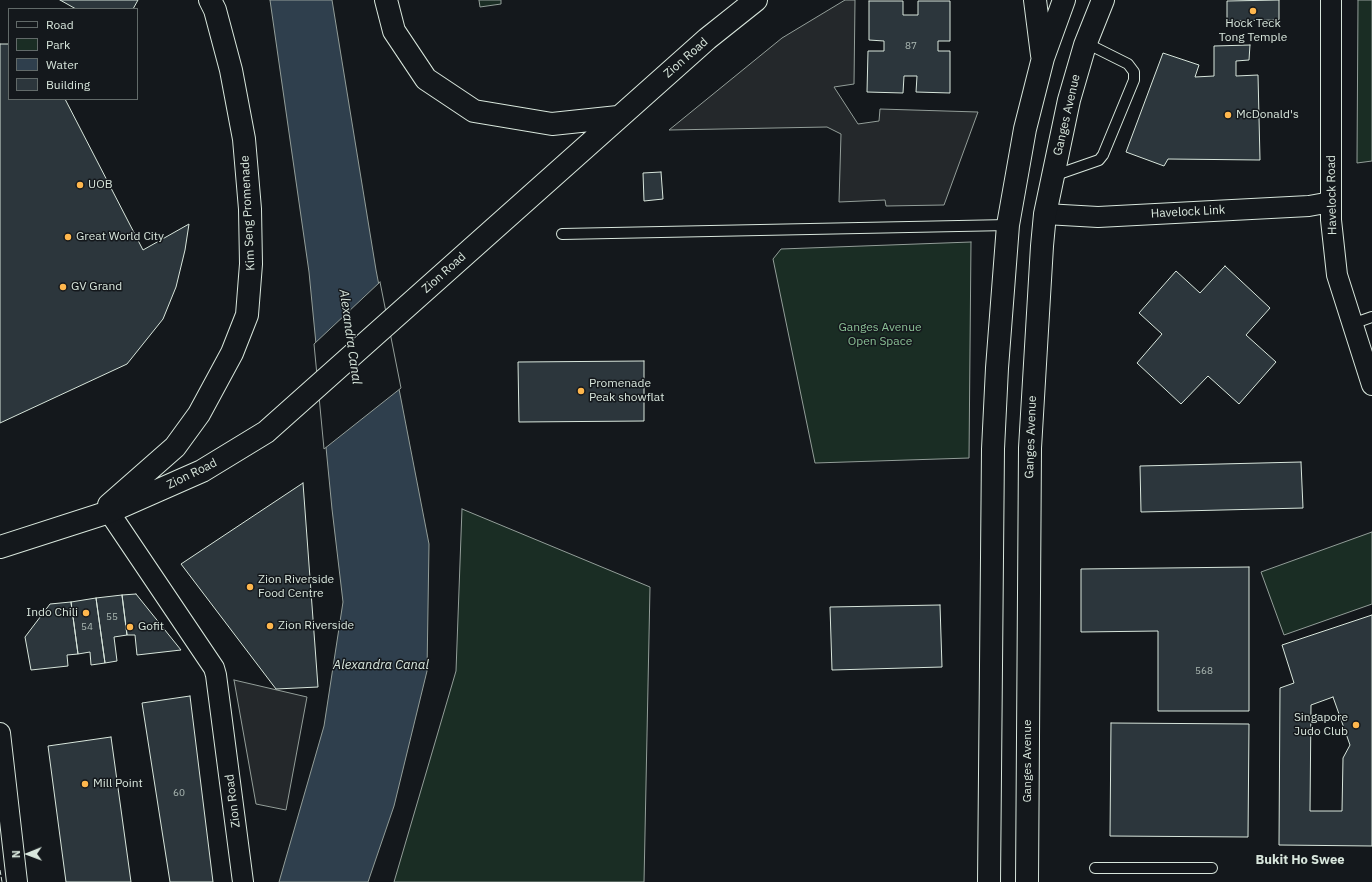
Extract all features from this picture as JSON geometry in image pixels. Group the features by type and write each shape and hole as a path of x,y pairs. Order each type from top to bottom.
{"main road":[{"name":"Kim Seng Promenade","path":"102,515 175,447 199,414 232,353 247,315 251,256 250,209 244,139 231,70 215,10 210,0"},
{"path":"386,0 394,31 426,78 474,111 552,124 618,117"},
{"name":"Zion Road","path":"0,547 102,515 202,471 266,432 287,415 618,117 707,39 756,0"},
{"path":"1035,0 1043,58"},
{"path":"989,882 993,449 997,368 1008,225 1025,129 1043,58 1064,0"},
{"name":"Ganges Avenue","path":"1027,882 1030,448 1045,214 1069,100 1085,45 1103,0"}],"street":[{"name":"Havelock Road","path":"1331,0 1331,220 1337,275 1372,385"},
{"name":"Havelock Link","path":"1045,214 1098,217 1309,206 1331,202"},
{"name":"Zion Road","path":"102,515 216,675 242,882"},
{"path":"0,733 17,882"}],"lane":[{"path":"1053,176 1099,160 1104,155 1134,80 1134,72 1128,64 1092,46 1085,45"},
{"path":"562,234 1008,225"},
{"path":"1352,324 1372,317"},
{"path":"1095,868 1212,868"}],"green space":[{"path":"479,0 501,0 501,4 480,7"},
{"path":"1358,0 1372,0 1372,161 1357,163"},
{"name":"Ganges Avenue Open Space","path":"971,242 969,458 815,463 773,259 781,249"},
{"path":"462,509 650,587 644,882 394,882 456,671"},
{"path":"1372,532 1372,604 1284,635 1261,572"}],"shaded area":[{"path":"845,0 855,0 854,84 834,87 858,124 879,121 880,109 978,112 944,205 886,206 885,200 839,202 841,134 827,127 669,130 782,38"},
{"path":"234,680 307,697 286,810 256,804"}],"water":[{"name":"Alexandra Canal","path":"270,0 332,0 376,270 429,544 427,671 394,806 368,882 279,882 324,726 343,602 332,509 309,272"}],"pier":[{"path":"380,282 401,388 324,449 314,344"}],"building":[{"path":"60,0 138,0 134,8 74,8"},
{"name":"Hock Teck Tong Temple","path":"1279,0 1279,20 1227,21 1227,1"},
{"path":"869,1 903,1 903,15 918,15 918,1 950,1 950,41 938,41 938,51 950,51 950,93 916,92 917,76 904,76 903,93 867,92 868,51 884,51 884,41 869,40"},
{"name":"Great World City","path":"0,44 8,44 8,100 66,100 143,250 189,224 185,250 176,287 163,319 127,364 0,423"},
{"path":"1250,45 1249,60 1236,61 1236,76 1258,75 1260,160 1168,159 1164,166 1126,152 1163,53 1199,65 1195,77 1214,76 1214,46"},
{"path":"661,172 663,199 644,201 643,173"},
{"path":"1225,266 1270,308 1246,335 1276,362 1239,404 1208,376 1181,404 1137,363 1162,334 1139,313 1176,271 1200,293"},
{"name":"Promenade Peak showflat","path":"644,361 644,421 519,422 518,362"},
{"path":"1301,462 1303,508 1141,512 1140,466"},
{"name":"Zion Riverside","path":"303,483 318,687 276,689 181,564"},
{"path":"1249,567 1249,711 1158,711 1158,631 1081,632 1081,569"},
{"path":"136,594 181,650 137,655 135,635 127,635 122,595"},
{"path":"122,595 127,635 114,637 117,661 105,663 96,598"},
{"path":"96,598 105,663 91,665 90,652 78,654 71,602"},
{"path":"71,602 78,654 67,655 68,666 31,670 25,637 50,604"},
{"path":"940,605 942,667 832,670 830,607"},
{"path":"1372,615 1372,846 1279,845 1280,688 1294,683 1282,645","holes":["1333,697 1350,745 1343,758 1342,811 1310,811 1311,705"]},
{"path":"190,696 213,882 170,882 142,703"},
{"path":"1111,723 1249,724 1248,837 1110,836"},
{"name":"Mill Point","path":"111,737 131,882 66,882 48,746"}],"fence":[{"path":"0,870 2,882"}],"place":[{"name":"Hock Teck Tong Temple","path":"1253,11"},
{"name":"McDonald's","path":"1228,115"},
{"name":"UOB","path":"80,185"},
{"name":"Great World City","path":"68,237"},
{"name":"GV Grand","path":"63,287"},
{"name":"Promenade Peak showflat","path":"581,391"},
{"name":"Zion Riverside Food Centre","path":"250,587"},
{"name":"Indo Chili","path":"86,613"},
{"name":"Zion Riverside","path":"270,626"},
{"name":"Gofit","path":"130,627"},
{"name":"Singapore Judo Club","path":"1356,725"},
{"name":"Mill Point","path":"85,784"}],"district":[{"name":"Bukit Ho Swee","path":"1300,860"}]}
